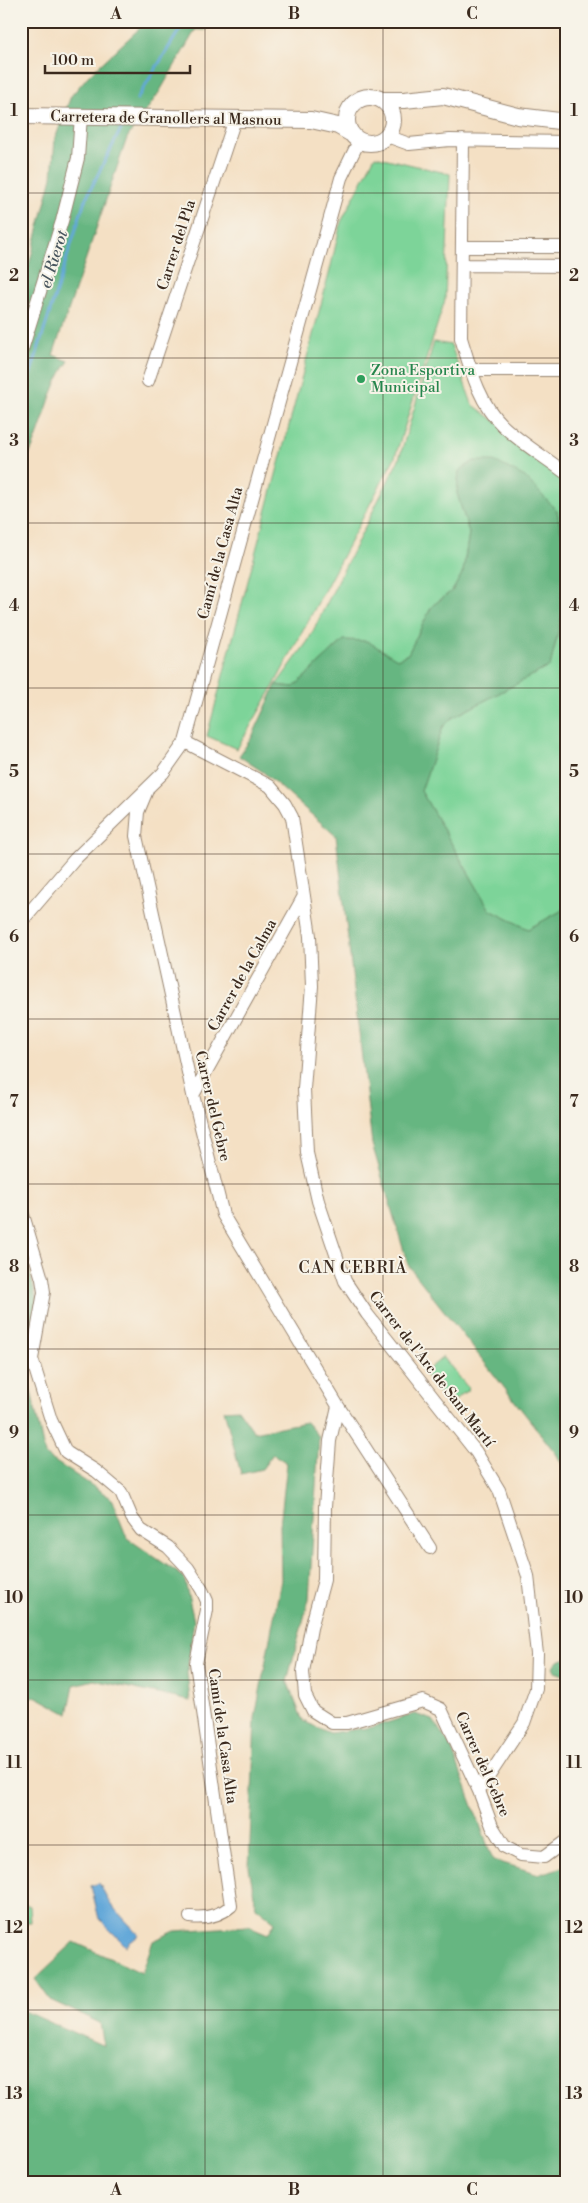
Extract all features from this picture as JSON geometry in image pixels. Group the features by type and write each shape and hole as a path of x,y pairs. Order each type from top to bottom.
{"main road":[{"path":"417,99 402,112 390,131 375,143 355,137 347,122 349,108 356,100 364,97 382,100 448,97 518,116 567,122"},
{"path":"382,100 392,112 390,131"},
{"name":"Carretera de Granollers al Masnou","path":"311,120 335,115 349,108"},
{"name":"Carretera de Granollers al Masnou","path":"21,116 311,120 338,126 355,137"}],"street":[{"path":"21,353 62,221 78,158 81,116"},
{"name":"Carrer del Pla","path":"148,381 236,119"},
{"path":"390,131 409,144 463,140 567,142"},
{"name":"Camí de la Casa Alta","path":"21,922 75,859 163,773 185,742 341,178 355,137"},
{"path":"463,140 461,338 470,370 486,404 501,424 567,474"},
{"path":"462,247 567,247"},
{"path":"462,265 567,266"},
{"path":"470,370 567,370"},
{"name":"Carrer de l'Arc de Sant Martí","path":"185,742 270,786 285,804 292,817 310,936 312,986 304,1089 307,1153 321,1210 345,1281 367,1314 476,1452 500,1490 528,1576 537,1654 536,1689 524,1723 479,1791"},
{"name":"Carrer del Gebre","path":"148,788 138,812 136,836 193,1095 223,1215 338,1406 430,1548"},
{"name":"Carrer de la Calma","path":"193,1095 304,896"},
{"name":"Camí de la Casa Alta","path":"21,1208 42,1279 44,1292 32,1359 54,1428 66,1452 96,1471 121,1492 132,1518 141,1530 168,1547 188,1568 202,1590 206,1601 207,1610 196,1663 231,1906 218,1915 201,1919 190,1917"},
{"name":"Carrer del Gebre","path":"338,1406 330,1441 324,1580 311,1628 303,1672 305,1694 313,1710 332,1723 347,1723 423,1701 441,1708 479,1791 492,1826 505,1847 521,1855 544,1857 567,1840"}],"green space":[{"path":"144,21 200,22 160,91 127,138 53,355 69,361 55,387 29,456 21,468 21,295 52,177 55,139 71,96 89,75 140,28"},
{"path":"147,21 222,21 204,30 153,28"},
{"name":"Zona Esportiva Municipal","path":"375,156 450,174 445,300 395,457 271,691 237,749 207,736 341,222"},
{"path":"434,342 451,345 472,404 567,474 567,558 557,511 474,461 459,471 457,493 469,533 463,572 453,590 432,606 408,654 397,659 367,642 344,640 294,687 276,685 308,641 399,459"},
{"path":"474,461 494,461 525,477 557,511 567,558 567,595 550,666 452,718 443,727 421,791 490,910 528,929 561,911 567,904 567,1474 557,1455 408,1265 372,1144 336,836 263,772 239,756 252,737 276,685 294,687 344,640 367,641 397,659 408,654 432,606 453,590 463,572 469,533 457,493 459,471"},
{"path":"567,595 567,904 561,911 528,929 490,910 421,791 443,727 452,718 550,666"},
{"path":"21,1268 29,1269 37,1301 26,1368 45,1455 111,1498 127,1538 184,1577 194,1621 187,1673 190,1701 94,1680 74,1685 68,1714 37,1697 21,1700 21,1619 24,1616 21,1615"},
{"path":"443,1357 469,1389 448,1405 424,1373"},
{"path":"238,1409 254,1432 306,1422 319,1437 309,1599 287,1681 303,1721 330,1733 373,1727 415,1714 433,1720 451,1747 493,1860 539,1874 567,1866 567,2182 21,2182 21,2011 104,2046 100,2023 50,2000 35,1979 74,1942 142,1973 153,1941 175,1931 249,1926 268,1934 275,1922 256,1907 249,1867 255,1718 281,1580 280,1526 287,1463 273,1454 262,1469 241,1474 224,1410"},
{"path":"567,1658 567,1676 555,1672 553,1666 558,1661"},
{"path":"21,1902 30,1906 31,1922 21,1922"}],"water":[{"path":"99,1883 111,1905 139,1935 126,1946 99,1919 91,1886"}],"waterway":[{"name":"el Rierot","path":"137,99 185,21"},
{"name":"el Rierot","path":"21,404 85,200 122,127"}],"place":[{"name":"Zona Esportiva Municipal","path":"361,379"}],"district":[{"name":"CAN CEBRIÀ","path":"353,1267"}]}
